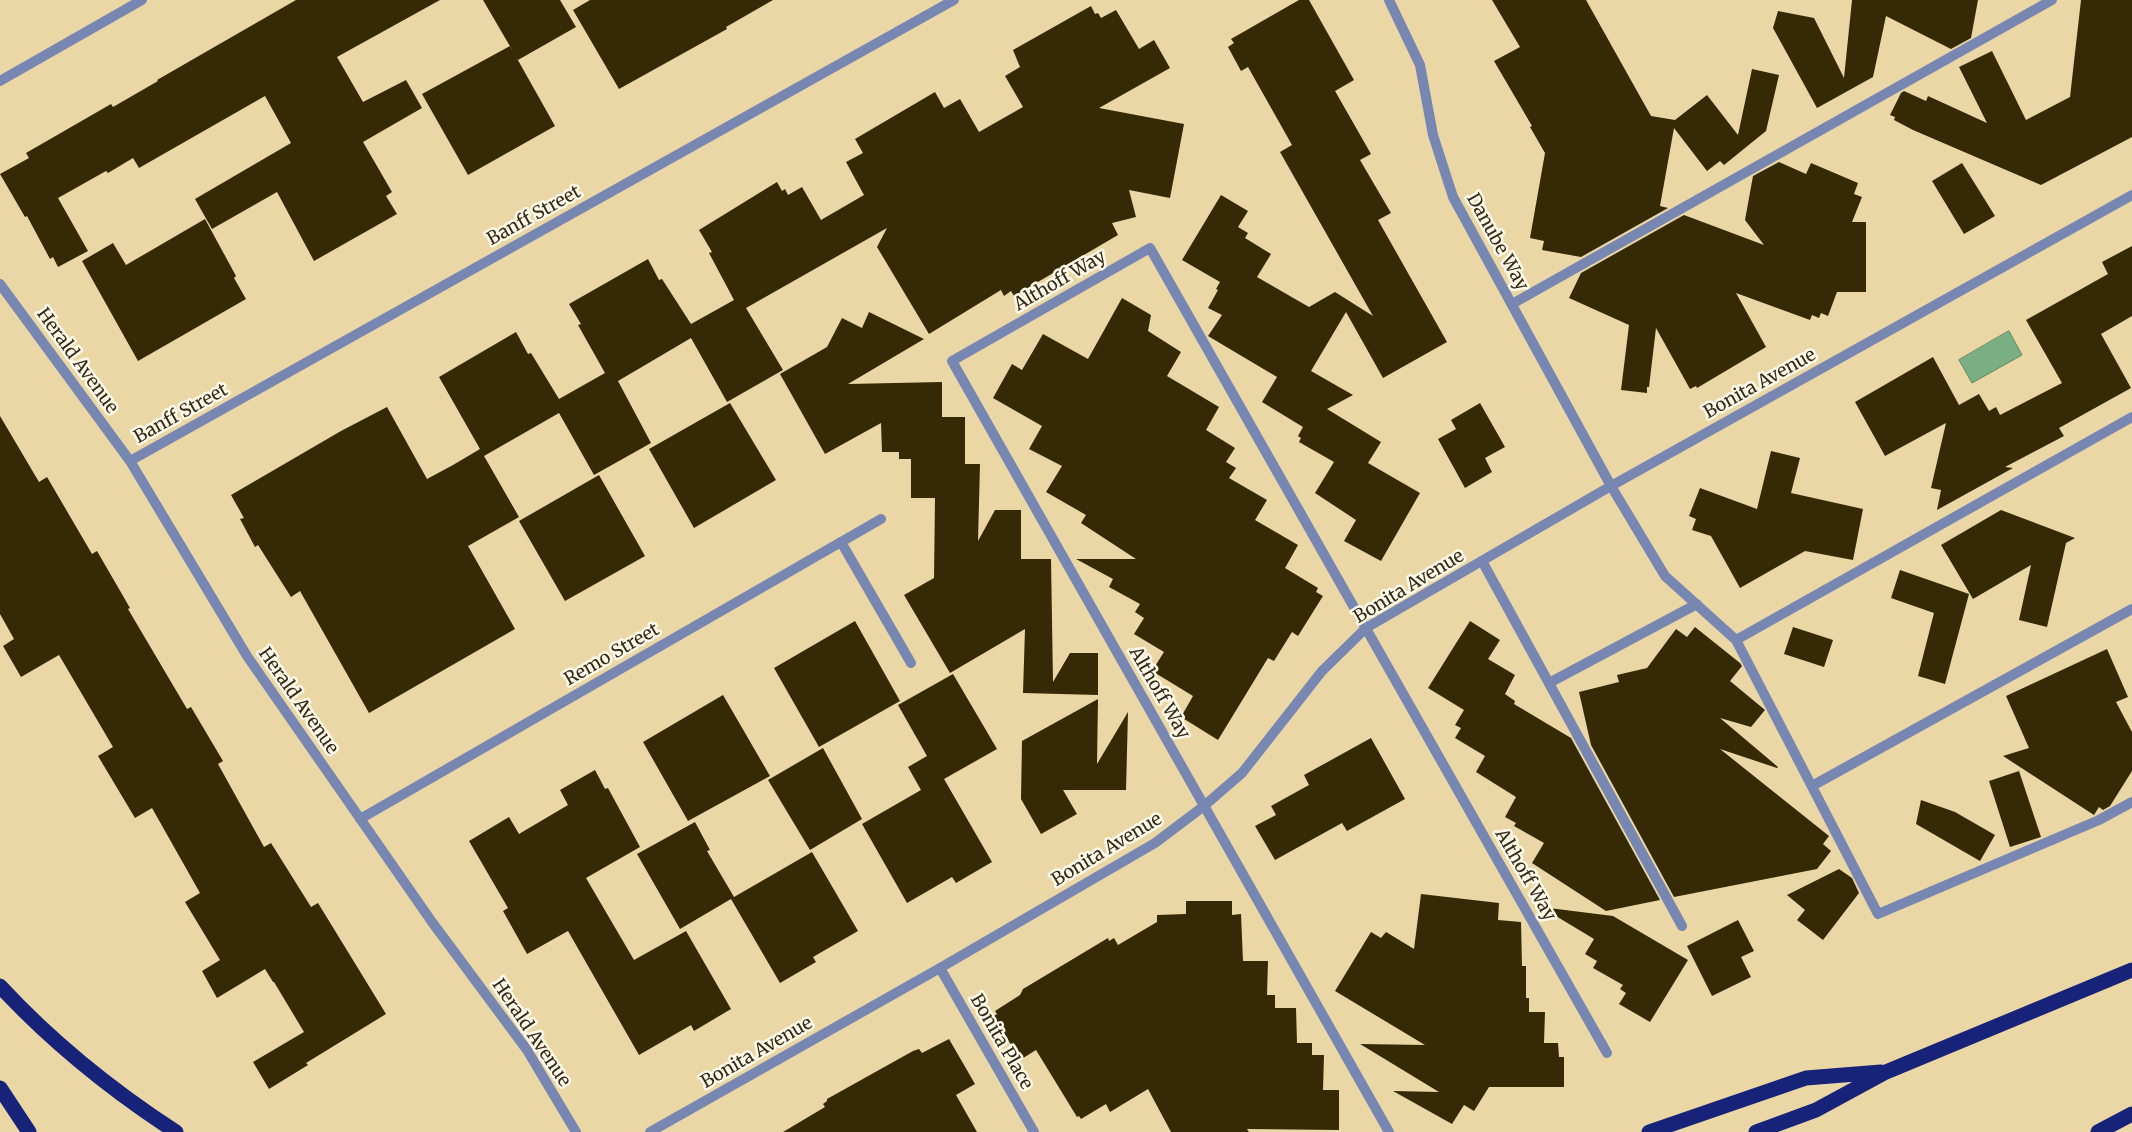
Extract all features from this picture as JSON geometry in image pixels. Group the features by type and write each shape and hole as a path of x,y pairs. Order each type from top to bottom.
{"highway":[{"path":"1756,1132 1816,1110 1886,1072 2132,970"},
{"path":"0,986 20,1007 86,1066 176,1132"},
{"path":"1649,1132 1806,1078 1886,1072"},
{"path":"0,1088 29,1132"},
{"path":"2098,1132 2132,1114"}],"street":[{"path":"0,81 142,0"},
{"name":"Banff Street","path":"130,461 954,0"},
{"name":"Danube Way","path":"1389,0 1420,65 1433,135 1453,197 1611,486 1665,576 1736,640 1878,914 2099,820 2132,802"},
{"path":"1512,304 2052,0"},
{"name":"Bonita Avenue","path":"650,1132 940,968 1155,843 1204,806 1242,773 1322,671 1366,628 1611,486 2132,195"},
{"name":"Althoff Way","path":"1389,1132 952,361 1150,248 1607,1053"},
{"name":"Herald Avenue","path":"0,284 130,461 246,656 432,922 527,1050 576,1132"},
{"path":"1736,640 2132,417"},
{"name":"Remo Street","path":"360,819 881,519"},
{"path":"841,542 911,663"},
{"path":"1482,561 1682,926"},
{"path":"1549,683 1697,604"},
{"path":"1812,786 2132,609"},
{"name":"Bonita Place","path":"940,968 1034,1132"}],"shaded area":[{"path":"2009,331 2022,355 1972,383 1959,360"}],"building":[{"path":"296,0 440,0 337,57 363,102 406,80 422,108 363,142 392,192 386,196 397,214 314,261 277,192 212,229 195,199 291,143 265,96 139,168 133,158 58,198 88,251 58,267 53,257 50,259 27,216 25,217 0,174 29,158 26,153 111,104 113,107"},
{"path":"483,0 560,0 576,27 518,60"},
{"path":"590,0 773,0 726,27 727,29 619,89 573,10"},
{"path":"1299,0 1309,0 1354,80 1335,91 1371,154 1360,160 1391,213 1378,220 1447,342 1383,378 1346,312 1311,371 1353,395 1327,409 1381,442 1368,463 1420,493 1381,561 1344,541 1356,520 1315,493 1334,462 1299,442 1301,438 1298,436 1303,427 1262,402 1277,377 1208,336 1222,315 1208,308 1218,290 1216,289 1220,282 1182,260 1221,195 1248,211 1238,227 1248,233 1245,238 1271,254 1257,277 1309,307 1335,292 1373,316 1280,152 1292,145 1248,67 1241,71 1228,47 1234,43 1231,39"},
{"path":"1492,0 1586,0 1651,116 1675,120 1707,95 1738,135 1752,69 1779,75 1766,131 1724,165 1720,161 1707,171 1674,128 1660,206 1668,208 1581,257 1542,250 1544,241 1530,238 1545,153 1530,127 1532,126 1494,61 1520,47"},
{"path":"1852,0 1978,0 1971,38 1951,49 1886,16 1873,77 1817,108 1773,28 1778,11 1814,18 1844,78"},
{"path":"2081,0 2132,0 2132,137 2041,185 1913,130 1894,120 1895,117 1890,115 1901,93 1904,91 1926,101 1928,96 1987,123 1959,67 1992,51 2026,120 2070,97"},
{"path":"1091,6 1095,14 1098,13 1101,18 1116,10 1139,49 1154,40 1170,68 1099,108 1184,124 1170,198 1129,190 1136,217 1112,223 1118,235 1014,296 1011,291 1004,296 1001,290 929,334 877,247 887,228 746,308 783,370 727,402 691,338 618,381 651,443 594,475 559,413 484,456 519,517 468,546 515,629 369,713 300,591 291,597 258,545 255,547 240,519 244,518 231,495 341,431 387,407 427,479 453,465 480,449 439,377 516,332 528,354 531,353 559,399 605,373 578,325 581,324 569,304 648,259 659,280 662,279 691,324 734,300 709,253 712,252 699,230 777,182 782,191 785,189 788,195 802,187 821,220 864,195 846,162 863,153 855,139 935,92 944,108 960,99 979,132 1023,107 1005,76 1020,67 1013,50"},
{"path":"510,46 555,126 468,175 422,94"},
{"path":"1779,162 1806,174 1811,163 1858,183 1854,194 1862,197 1852,222 1866,222 1866,292 1837,292 1828,316 1821,313 1819,318 1812,315 1810,320 1736,293 1766,347 1697,388 1696,386 1690,389 1656,328 1647,393 1621,390 1629,325 1569,298 1581,273 1684,215 1764,245 1745,220 1753,176"},
{"path":"1962,163 1995,216 1964,234 1932,181"},
{"path":"205,219 236,276 234,278 246,299 138,361 82,261 113,243 126,265"},
{"path":"2132,246 2132,316 2101,334 2131,388 2059,428 2064,436 2005,467 2013,468 1937,510 1941,490 1931,488 1946,423 1885,456 1855,402 1933,357 1959,405 1979,394 1989,411 1996,407 2000,415 2062,383 2026,320 2108,274 2102,262"},
{"path":"1122,298 1151,315 1148,331 1181,352 1167,376 1219,407 1206,430 1235,448 1226,462 1236,468 1229,478 1267,500 1255,520 1298,545 1285,568 1318,588 1316,592 1323,596 1298,636 1292,632 1274,661 1268,658 1218,740 1181,717 1193,696 1152,671 1164,652 1134,634 1144,618 1135,612 1140,604 1109,587 1113,579 1076,559 1136,559 1081,523 1086,515 1046,492 1062,466 1029,449 1042,426 993,398 1012,364 1022,370 1043,334 1088,359"},
{"path":"869,312 924,339 848,384 942,382 942,417 965,417 965,464 980,464 978,541 995,510 1021,510 1021,559 1051,559 1053,682 1070,653 1098,653 1098,695 1023,693 1025,629 950,673 904,595 934,578 935,498 911,498 911,459 899,459 899,452 882,452 881,423 825,454 780,374 827,347 842,318 862,328"},
{"path":"730,403 776,480 694,528 649,449"},
{"path":"1480,403 1505,447 1485,458 1492,472 1465,488 1438,439 1456,429 1451,420"},
{"path":"0,416 39,482 47,477 92,554 97,551 130,608 128,609 187,709 191,707 223,761 218,764 264,847 271,843 311,907 318,903 386,1014 306,1063 308,1065 269,1089 253,1062 304,1032 274,982 265,969 217,998 202,971 220,960 185,902 200,893 152,808 135,818 98,756 113,747 59,655 21,677 3,646 14,639 0,614"},
{"path":"1771,451 1800,458 1791,493 1863,509 1853,560 1805,551 1740,588 1711,536 1692,530 1696,519 1689,516 1700,488 1757,509"},
{"path":"599,475 645,556 565,601 519,521"},
{"path":"2001,510 2075,538 2066,543 2047,627 2019,620 2031,565 1973,599 1941,545"},
{"path":"1900,570 1969,594 1945,684 1918,676 1934,613 1891,598"},
{"path":"855,621 900,701 819,747 774,668"},
{"path":"1470,621 1500,640 1488,659 1515,675 1505,694 1515,701 1514,704 1571,738 1660,900 1606,911 1532,863 1544,843 1514,826 1516,823 1505,817 1516,797 1476,772 1485,756 1455,738 1461,728 1455,725 1464,710 1428,688"},
{"path":"1695,627 1740,663 1742,666 1730,681 1765,710 1751,727 1720,718 1778,767 1720,749 1829,836 1823,844 1831,851 1817,869 1674,897 1591,745 1579,692 1619,682 1617,675 1647,668 1676,629 1687,637"},
{"path":"1793,627 1833,640 1824,667 1784,654"},
{"path":"2107,649 2128,697 2116,702 2132,732 2132,771 2110,806 2103,810 2099,807 2094,815 2003,756 2029,748 2006,696"},
{"path":"953,674 997,749 944,779 992,862 956,883 952,877 907,903 862,824 921,790 908,767 927,756 898,705"},
{"path":"723,695 770,776 688,821 643,742"},
{"path":"1098,699 1097,764 1128,712 1126,790 1063,790 1077,814 1041,834 1021,799 1022,741"},
{"path":"1371,738 1405,799 1347,831 1342,823 1275,860 1255,826 1276,815 1271,806 1309,785 1304,775"},
{"path":"823,748 862,819 810,850 768,780"},
{"path":"595,770 605,789 608,788 640,847 586,878 634,960 686,931 731,1009 694,1031 691,1025 639,1055 568,931 527,954 503,911 508,908 469,841 509,817 519,834 568,805 560,790"},
{"path":"2019,771 2041,837 2010,847 1989,781"},
{"path":"1921,800 1955,812 1995,835 1980,861 1916,824"},
{"path":"695,822 710,850 707,851 734,897 812,852 858,931 813,957 816,962 780,983 731,899 680,929 637,854"},
{"path":"1839,869 1852,878 1859,893 1823,940 1797,920 1805,910 1787,895"},
{"path":"1421,894 1499,903 1498,920 1521,922 1522,966 1526,966 1526,998 1529,998 1529,1012 1545,1012 1544,1043 1558,1043 1559,1057 1564,1057 1564,1087 1489,1087 1474,1111 1464,1105 1452,1124 1393,1091 1439,1092 1360,1044 1425,1045 1335,991 1371,932 1381,938 1386,932 1414,949"},
{"path":"1186,901 1232,901 1232,915 1241,914 1243,961 1268,961 1267,995 1275,995 1275,1008 1296,1008 1297,1043 1312,1043 1312,1055 1324,1055 1323,1090 1339,1090 1339,1130 1247,1129 1249,1132 1171,1132 1148,1089 1110,1112 1106,1104 1081,1119 1079,1116 1077,1117 1036,1050 1020,1060 994,1016 997,1014 995,1011 1020,995 1023,989 1108,938 1109,941 1114,938 1118,945 1157,922 1157,915 1186,914"},
{"path":"1541,907 1613,916 1688,960 1650,1022 1619,1004 1626,993 1620,989 1623,985 1593,968 1597,961 1585,954 1594,939"},
{"path":"1738,920 1754,951 1741,957 1751,977 1712,996 1687,946"},
{"path":"949,1039 975,1084 956,1095 977,1132 783,1132 825,1107 823,1104 827,1099 913,1051 919,1049 922,1053"}]}
